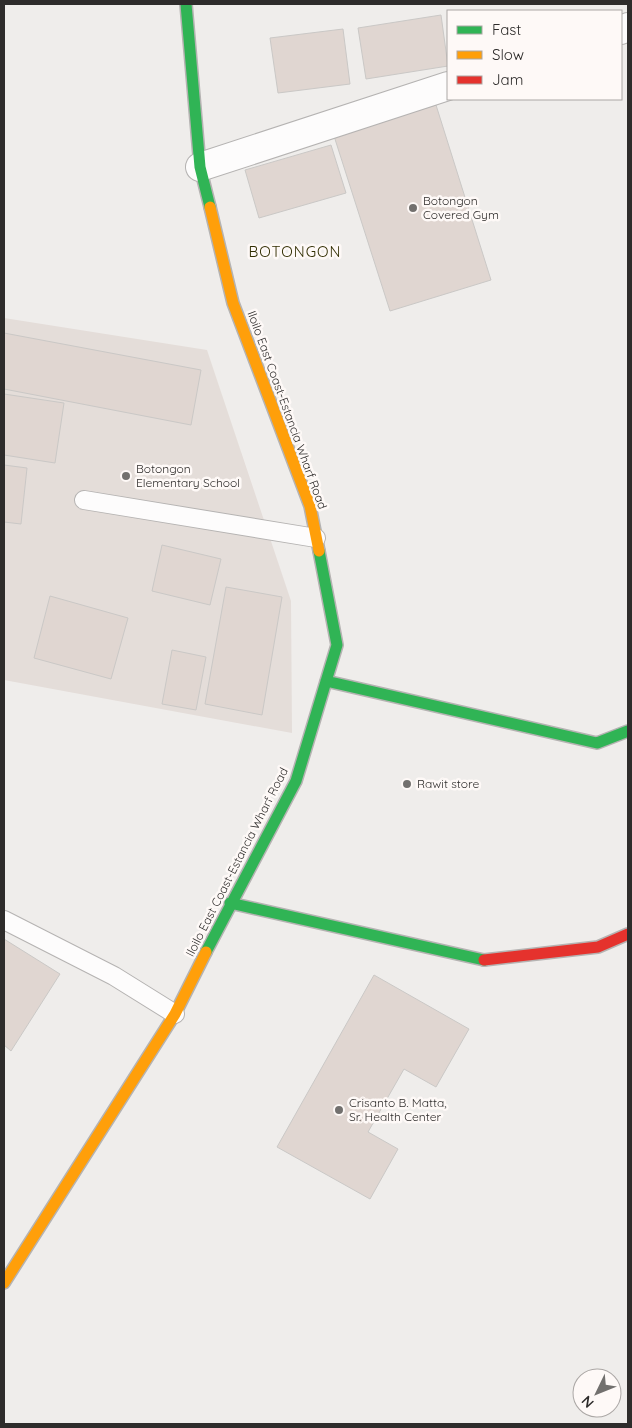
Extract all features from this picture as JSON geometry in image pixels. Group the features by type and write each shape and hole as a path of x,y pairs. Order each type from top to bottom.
{"main road":[{"name":"Iloilo East Coast-Estancia Wharf Road","path":"4,1283 175,1014 230,903 296,781 337,645 310,506 233,303 200,167 186,4"},
{"path":"326,681 597,743 628,731"},
{"path":"230,903 486,961 598,948 628,934"}],"street":[{"path":"200,167 447,86"}],"lane":[{"path":"84,500 316,538"},
{"path":"4,920 114,976 175,1014"}],"shaded area":[{"name":"Botongon Elementary School","path":"4,318 207,350 291,601 292,733 4,680"}],"building":[{"path":"441,15 447,66 366,79 358,28"},
{"path":"343,29 350,84 278,93 270,38"},
{"name":"Botongon Covered Gym","path":"436,105 491,280 390,311 334,136"},
{"path":"331,145 346,193 259,218 245,170"},
{"path":"4,333 201,370 191,425 4,389"},
{"path":"4,394 64,403 55,463 4,455"},
{"path":"4,465 27,468 21,524 4,522"},
{"path":"162,545 221,559 210,605 152,591"},
{"path":"226,587 282,597 262,715 205,704"},
{"path":"50,596 128,618 111,679 34,658"},
{"path":"172,650 206,657 196,710 162,704"},
{"path":"4,939 60,974 11,1051 4,1045"},
{"name":"Crisanto B. Matta, Sr. Health Center","path":"374,975 469,1029 436,1087 404,1069 368,1132 398,1149 370,1199 277,1147"}],"traffic: fast":[{"path":"186,4 200,167 210,207"},
{"path":"206,952 296,781 337,645 319,551"},
{"path":"326,681 597,743 628,731"},
{"path":"230,903 484,960"}],"traffic: slow":[{"path":"210,207 233,303 310,506 319,551"},
{"path":"4,1283 175,1014 206,952"}],"traffic: jam":[{"path":"484,960 598,947 628,934"}],"place":[{"name":"Botongon Covered Gym","path":"413,208"},
{"name":"Botongon Elementary School","path":"126,476"},
{"name":"Rawit store","path":"407,784"},
{"name":"Crisanto B. Matta, Sr. Health Center","path":"339,1110"}],"district":[{"name":"BOTONGON","path":"295,252"}]}
